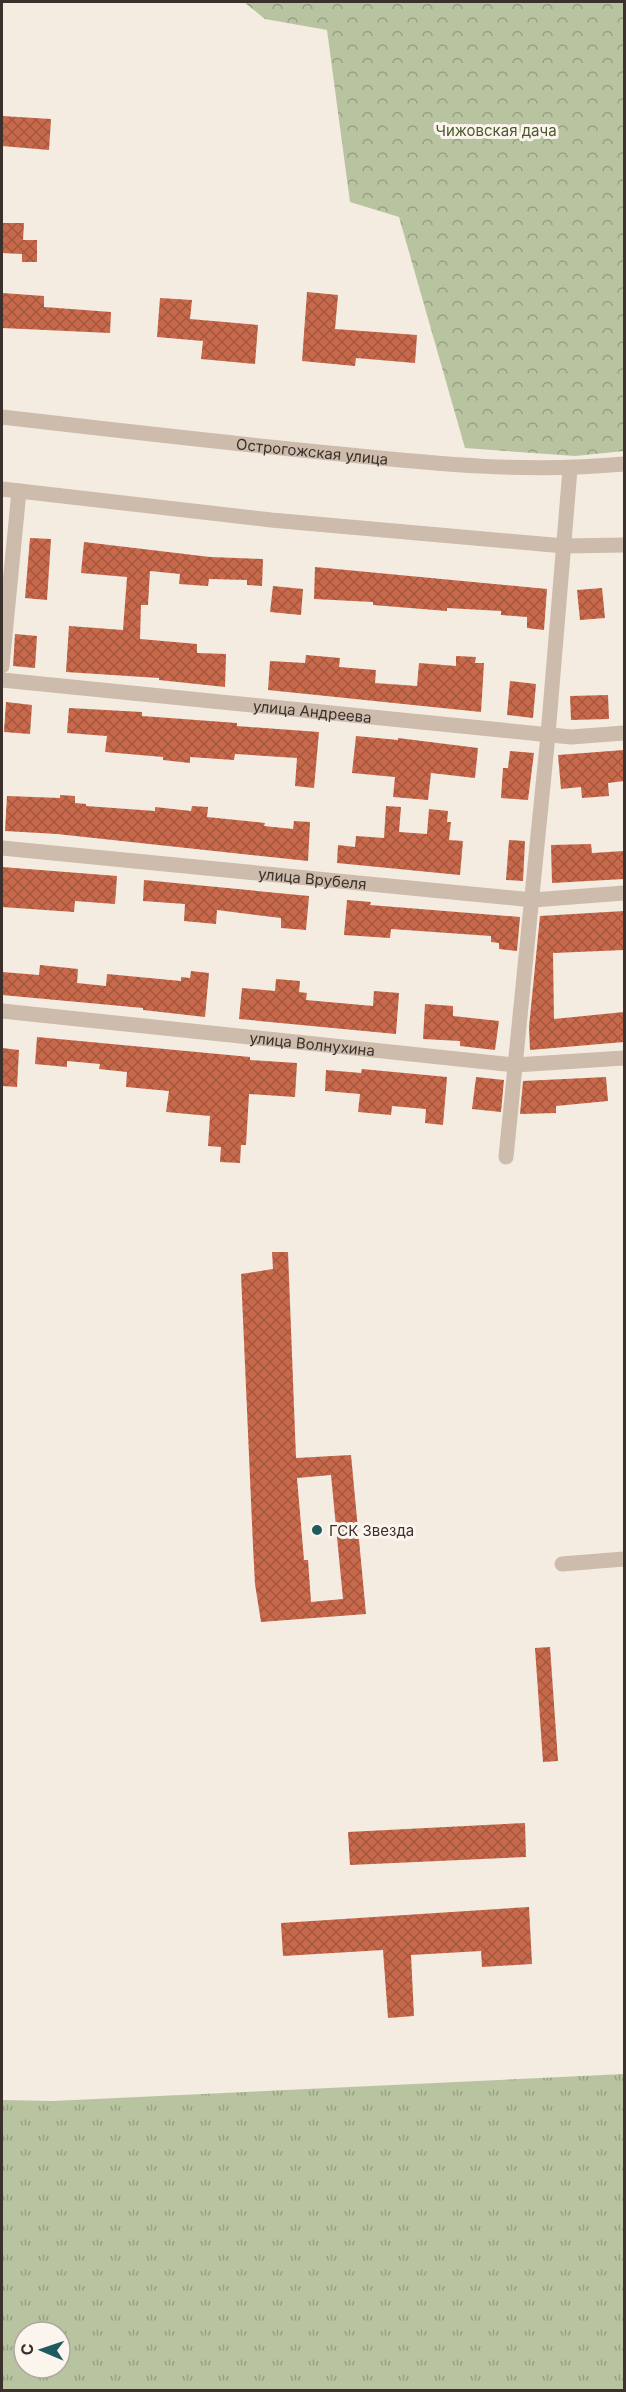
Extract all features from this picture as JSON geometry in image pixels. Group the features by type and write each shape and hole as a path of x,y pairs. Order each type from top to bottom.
{"street":[{"name":"Острогожская улица","path":"2,417 470,467 570,469 624,464"},
{"path":"506,1157 533,900 570,469"},
{"path":"2,489 271,520 564,546 624,545"},
{"path":"2,666 19,491"},
{"name":"улица Андреева","path":"2,680 571,737 624,733"},
{"name":"улица Врубеля","path":"2,848 533,900 624,893"},
{"name":"улица Волнухина","path":"2,1011 515,1065 624,1058"},
{"path":"562,1564 624,1559"}],"green space":[{"name":"Чижовская дача","path":"244,2 624,2 624,451 575,456 465,448 399,217 350,202 327,30 265,19"},
{"path":"624,2074 624,2390 2,2390 2,2100 53,2101"}],"building":[{"path":"2,116 51,119 49,150 2,146"},
{"path":"2,223 24,223 23,240 37,240 37,262 22,262 22,254 2,253"},
{"path":"307,292 338,295 335,329 417,335 415,363 356,358 355,366 302,361"},
{"path":"2,293 44,296 44,307 111,312 110,333 2,328"},
{"path":"160,298 192,300 190,319 258,325 255,364 201,359 203,341 157,337"},
{"path":"30,538 51,539 47,600 25,598"},
{"path":"84,542 210,557 263,559 262,586 247,585 247,580 209,579 208,586 179,584 180,574 150,571 148,605 141,605 140,639 197,644 197,653 226,654 225,687 159,680 159,678 66,672 69,626 123,630 127,577 81,573"},
{"path":"315,567 547,589 544,630 527,628 527,617 501,615 501,611 447,608 447,611 373,605 373,602 314,599"},
{"path":"273,586 303,589 301,615 270,612"},
{"path":"602,588 605,618 580,620 577,590"},
{"path":"15,634 37,636 35,668 13,666"},
{"path":"306,655 340,658 339,667 376,670 375,683 417,686 419,663 456,666 456,656 476,657 475,663 484,663 481,712 268,690 270,661 305,663"},
{"path":"510,681 536,684 533,718 507,715"},
{"path":"608,695 609,719 571,720 570,696"},
{"path":"6,702 32,705 30,734 4,732"},
{"path":"69,708 142,712 142,716 319,732 314,788 295,786 297,758 235,754 234,760 190,757 190,763 163,760 163,757 105,752 107,736 67,733"},
{"path":"356,736 398,740 398,738 478,748 475,778 431,773 428,800 393,797 395,777 352,773"},
{"path":"624,750 624,781 608,783 609,796 582,798 581,787 561,789 558,755"},
{"path":"510,751 534,753 528,800 501,798 503,768 508,768"},
{"path":"60,795 75,796 75,803 86,804 86,806 155,811 155,807 191,811 192,806 208,807 207,817 265,823 264,826 293,829 294,821 310,822 308,861 57,834 5,831 7,796 60,798"},
{"path":"386,806 401,807 399,832 427,834 429,809 448,811 447,822 451,822 449,840 463,841 460,875 337,863 338,845 355,847 356,836 384,838"},
{"path":"509,840 525,841 523,881 506,880"},
{"path":"591,844 592,853 624,851 624,879 552,883 551,845"},
{"path":"2,867 117,876 115,904 75,901 74,912 2,907"},
{"path":"144,880 309,896 306,930 281,928 281,918 217,910 216,924 184,921 185,904 143,901"},
{"path":"347,900 371,902 370,905 520,917 517,951 499,949 499,943 491,942 491,936 391,929 390,938 344,935"},
{"path":"624,911 624,950 553,953 554,1019 624,1012 624,1042 530,1050 529,1027 540,916"},
{"path":"40,965 78,969 77,983 106,986 107,974 181,981 181,977 190,978 191,971 209,973 205,1017 143,1010 143,1008 2,995 2,972 39,975"},
{"path":"276,979 300,981 299,992 307,993 306,1000 373,1006 374,991 399,993 396,1034 239,1019 242,988 275,991"},
{"path":"425,1004 453,1006 453,1016 499,1021 495,1050 460,1046 460,1041 423,1039"},
{"path":"37,1037 297,1063 295,1097 249,1094 246,1145 241,1145 240,1163 220,1162 221,1147 208,1146 210,1116 166,1112 169,1091 126,1087 127,1072 99,1069 100,1064 67,1061 67,1067 35,1064"},
{"path":"2,1048 19,1050 17,1087 2,1086"},
{"path":"362,1069 447,1077 443,1125 425,1123 426,1109 392,1106 391,1115 358,1112 360,1094 325,1091 326,1070 361,1073"},
{"path":"476,1077 504,1080 501,1112 472,1109"},
{"path":"606,1077 608,1101 556,1106 556,1113 520,1114 523,1081"},
{"path":"272,1252 288,1252 296,1458 351,1455 366,1614 261,1622 255,1584 241,1274 273,1269","holes":["331,1475 343,1599 311,1602 308,1560 304,1560 297,1478"]},
{"path":"550,1647 558,1761 543,1762 535,1648"},
{"path":"525,1823 526,1857 350,1865 348,1832"},
{"path":"529,1907 532,1964 482,1967 481,1951 411,1955 414,2016 388,2018 383,1950 283,1956 281,1923"}],"place":[{"name":"ГСК Звезда","path":"317,1530"}]}
